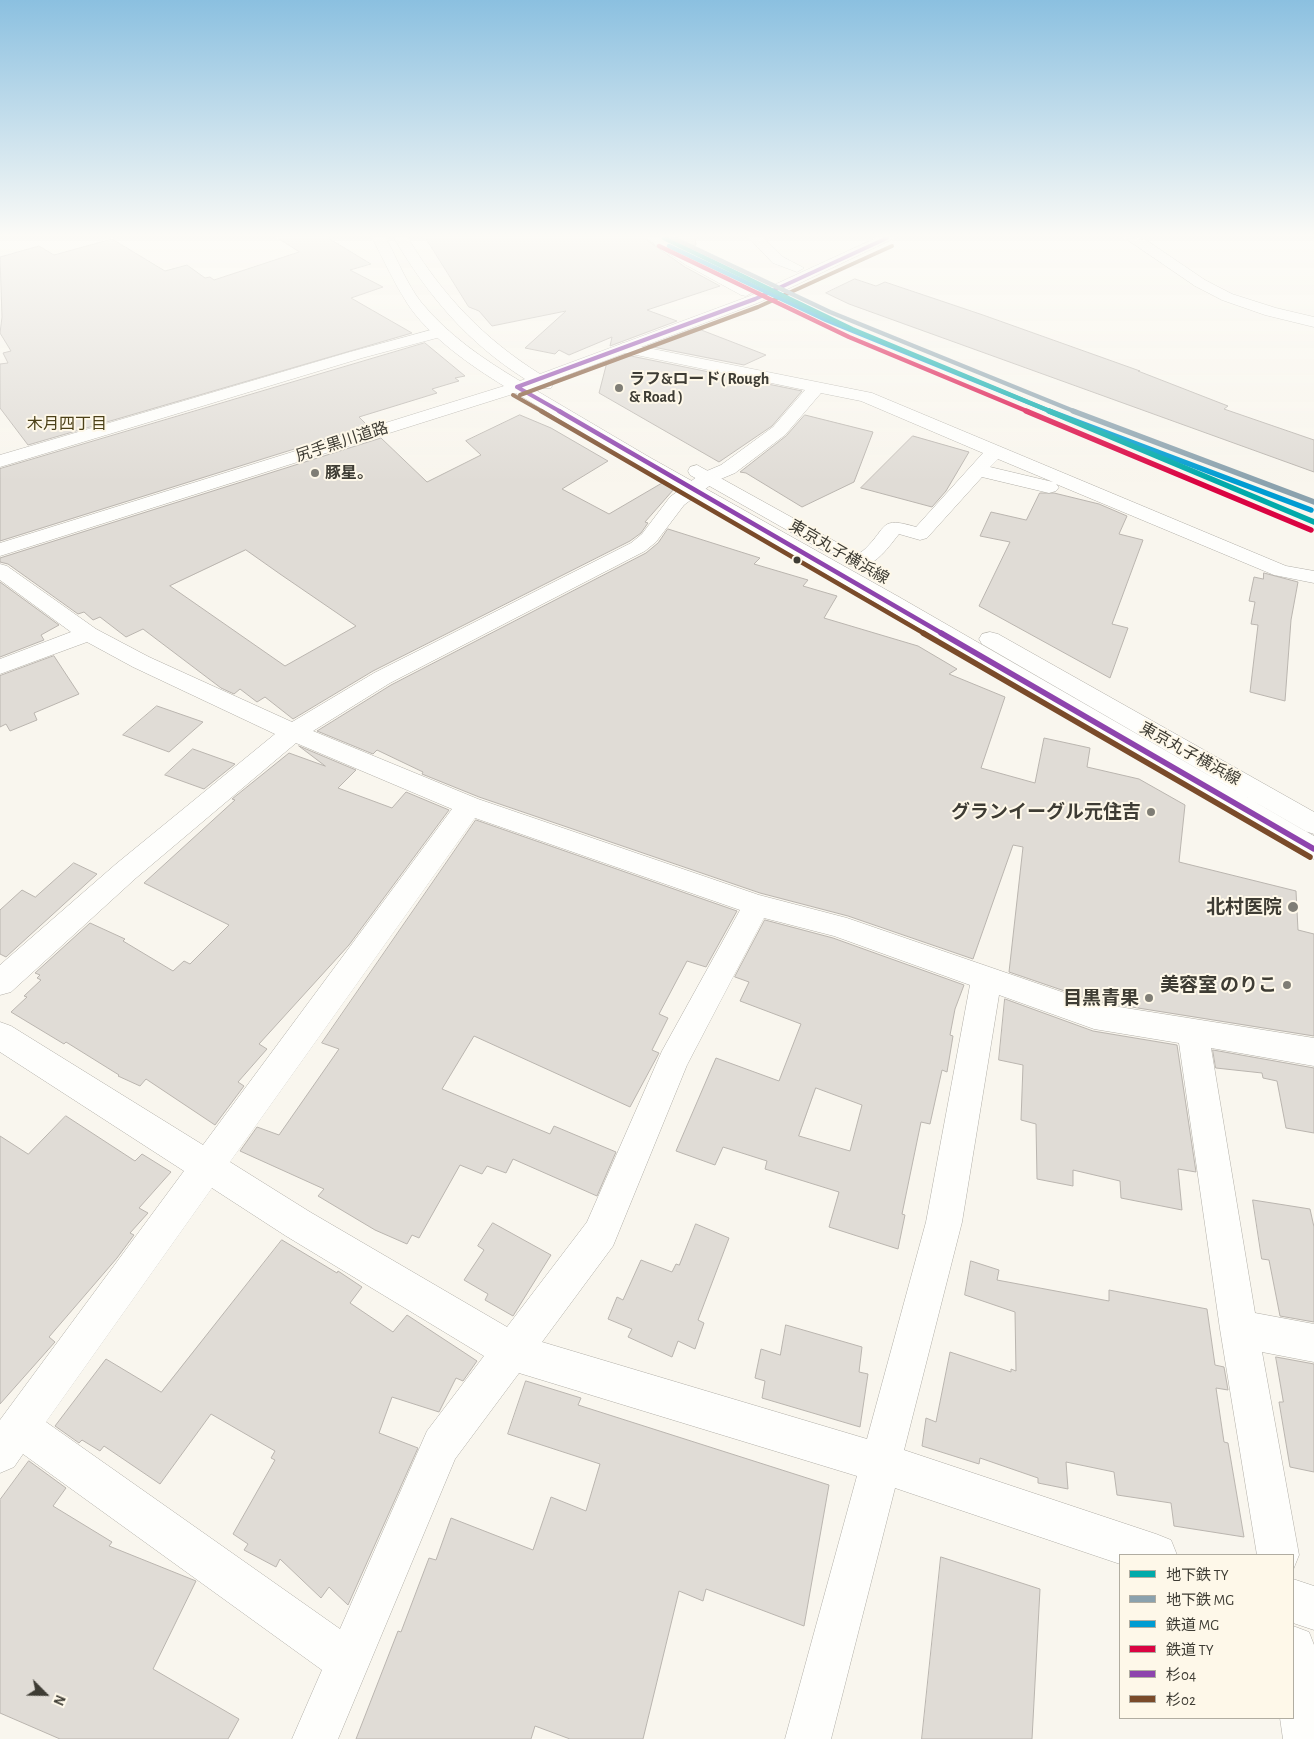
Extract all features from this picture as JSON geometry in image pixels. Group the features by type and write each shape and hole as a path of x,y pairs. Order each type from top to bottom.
{"street":[{"name":"東京丸子横浜線","path":"430,319 468,356 517,387 856,562 1314,824"},
{"name":"東京丸子横浜線","path":"457,319 498,352 539,380 898,606 1314,849"},
{"name":"尻手黒川道路","path":"680,325 690,319"},
{"name":"尻手黒川道路","path":"0,550 539,380 680,325 703,319"},
{"path":"1299,319 1314,322"},
{"path":"0,460 356,355 442,332"},
{"path":"623,348 866,397 1281,571 1314,577"},
{"path":"0,983 126,871 293,732 382,678 638,547 649,538 678,501 701,483 728,469 779,432 818,387"},
{"path":"856,562 871,555 894,527 920,534 996,451"},
{"path":"977,470 1121,503"},
{"path":"0,570 88,634 141,662 293,732 468,806 757,905 837,926 986,980 1094,1016 1314,1052"},
{"path":"0,667 88,634"},
{"path":"349,1662 9,1440 468,806"},
{"path":"315,1739 440,1445 513,1352 600,1234 673,1062 757,905"},
{"path":"808,1739 944,1222 986,980"},
{"path":"1193,1033 1239,1329 1278,1554"},
{"path":"0,1035 208,1165 298,1224 513,1352 881,1463 1153,1554"},
{"path":"1239,1329 1314,1343"},
{"path":"1294,1601 1314,1608"},
{"path":"1294,1655 1306,1739"}],"building":[{"path":"2,319 388,319 412,333 28,445 0,408 0,364 8,363 3,353 11,351 0,333"},
{"path":"486,319 526,319 492,326"},
{"path":"557,319 672,319 677,321 610,346 612,337 569,355 559,350 555,354 525,348"},
{"path":"891,319 995,319 1140,371 1138,371 1228,406 1224,409 1314,440 1314,472"},
{"path":"696,328 766,355 744,365 648,346"},
{"path":"425,343 465,376 455,378 459,381 432,389 437,393 359,417 368,426 0,541 0,469"},
{"path":"626,355 802,391 772,426 719,462 599,393 607,362"},
{"path":"520,415 551,428 608,461 562,489 609,514 662,483 674,489 645,522 648,523 641,533 630,541 373,671 293,719 265,697 257,702 240,689 234,694 221,688 143,629 126,637 100,617 93,620 84,612 78,614 8,564 0,562 0,558 381,438 427,482 481,455 466,441","holes":["246,550 356,626 285,666 170,586"]},
{"path":"805,415 873,432 854,482 802,507 746,473 740,472 786,436"},
{"path":"913,436 969,452 946,491 932,507 861,488"},
{"path":"1040,493 1054,493 1099,504 1127,516 1119,534 1143,540 1112,624 1128,628 1110,678 979,606 1010,542 980,536 991,512 1026,520"},
{"path":"668,529 760,558 754,564 808,580 803,586 837,596 824,618 918,646 957,669 949,674 1005,697 981,768 1035,783 1044,738 1090,748 1087,767 1139,779 1185,805 1179,862 1296,891 1298,930 1314,934 1314,1036 1094,1001 1009,972 1023,847 1013,845 973,959 848,916 760,893 479,797 422,774 423,772 377,750 373,754 317,731 391,685 646,553 658,543"},
{"path":"1264,573 1298,582 1291,620 1285,701 1250,692 1258,625 1251,624 1255,602 1249,601 1254,577 1263,579"},
{"path":"0,582 59,625 41,635 44,640 0,657"},
{"path":"54,656 79,694 34,713 37,720 10,731 6,724 0,727 0,676"},
{"path":"157,706 203,722 169,752 123,735"},
{"path":"299,746 356,770 338,788 392,808 406,792 449,810 349,945 259,1044 267,1049 238,1082 244,1086 215,1125 146,1079 140,1086 118,1076 66,1042 64,1044 11,1012 41,980 37,978 40,975 35,973 90,923 125,939 123,941 173,971 184,961 190,964 229,925 144,883 235,800 232,799 289,753 325,766"},
{"path":"193,749 235,764 204,789 165,775"},
{"path":"476,820 737,911 706,967 687,961 659,1014 668,1018 652,1050 659,1053 630,1107 474,1036 442,1089 550,1134 554,1126 616,1152 597,1196 513,1159 506,1173 487,1166 482,1174 460,1165 419,1238 412,1235 407,1244 375,1230 318,1196 324,1189 240,1151 257,1127 279,1135 339,1049 322,1043"},
{"path":"74,863 97,874 6,957 0,954 0,910 22,890 35,897"},
{"path":"765,920 833,938 964,985 955,1009 950,1035 953,1036 947,1072 942,1070 930,1124 921,1122 902,1214 905,1215 898,1249 829,1227 839,1192 765,1169 767,1161 723,1147 715,1165 676,1151 716,1058 779,1081 801,1024 740,1001 749,982 735,977","holes":["816,1088 862,1105 850,1151 799,1136"]},
{"path":"1005,999 1093,1031 1177,1045 1196,1172 1178,1169 1182,1210 1121,1198 1120,1181 1073,1170 1073,1186 1037,1179 1036,1124 1021,1120 1023,1065 999,1060"},
{"path":"1213,1050 1314,1068 1314,1133 1286,1128 1277,1081 1263,1078 1262,1073 1216,1068"},
{"path":"66,1116 135,1161 142,1154 171,1172 139,1208 148,1213 130,1233 134,1235 117,1258 49,1337 55,1342 0,1404 0,1136 28,1154"},
{"path":"1253,1200 1310,1209 1314,1227 1314,1322 1280,1316 1269,1260 1262,1259"},
{"path":"493,1223 551,1255 513,1316 485,1300 488,1294 464,1280 484,1250 478,1246"},
{"path":"696,1224 729,1238 698,1320 704,1323 695,1349 678,1341 672,1357 628,1337 632,1329 608,1319 617,1297 623,1300 641,1260 672,1272 676,1264 679,1265"},
{"path":"282,1240 337,1273 338,1271 362,1287 350,1303 393,1332 407,1315 477,1361 463,1381 456,1378 439,1412 392,1397 379,1433 418,1448 348,1605 329,1587 321,1598 280,1559 276,1567 244,1550 248,1544 233,1534 275,1460 271,1458 275,1451 211,1414 160,1484 104,1446 100,1451 82,1440 79,1443 55,1426 106,1359 161,1392"},
{"path":"971,1261 999,1270 997,1280 1109,1301 1109,1290 1207,1309 1215,1365 1224,1367 1228,1390 1216,1388 1224,1442 1228,1443 1244,1537 1174,1526 1171,1503 1117,1495 1114,1472 1066,1462 1068,1489 1038,1483 1038,1478 980,1458 979,1464 922,1446 926,1418 936,1422 950,1352 1011,1372 1011,1369 1016,1371 1015,1312 965,1295"},
{"path":"786,1325 862,1347 859,1372 868,1374 860,1427 762,1398 765,1381 755,1378 761,1349 780,1355"},
{"path":"1276,1357 1314,1364 1314,1472 1290,1467 1279,1402 1283,1402"},
{"path":"526,1381 581,1398 578,1405 829,1485 804,1626 706,1589 703,1601 679,1591 643,1739 570,1739 535,1726 531,1739 356,1739 398,1631 401,1632 429,1558 436,1560 451,1518 533,1550 551,1497 586,1511 600,1464 508,1434"},
{"path":"29,1461 66,1488 53,1506 112,1542 109,1546 196,1581 153,1669 239,1719 228,1739 60,1739 0,1713 0,1500"},
{"path":"941,1557 1040,1589 1032,1739 922,1739"}],"metro line":[{"name":"TY","path":"832,319 1314,522"},
{"name":"MG","path":"847,319 990,379 1314,502"}],"rail line":[{"name":"TY","path":"812,319 849,337 1311,530"},
{"name":"MG","path":"824,319 986,387 1311,510"}],"transit line":[{"name":"杉04","path":"517,387 700,319"},
{"name":"杉02","path":"520,395 725,319"},
{"name":"杉04","path":"517,387 1314,849"},
{"name":"杉02","path":"513,395 1310,857"}],"place":[{"name":"ラフ&ロード( Rough & Road )","path":"619,388"},
{"name":"豚星。","path":"315,473"},
{"name":"グランイーグル元住吉","path":"1151,812"},
{"name":"北村医院","path":"1293,907"},
{"name":"美容室 のりこ","path":"1287,985"},
{"name":"目黒青果","path":"1149,998"}],"district":[{"name":"木月四丁目","path":"67,424"}]}
